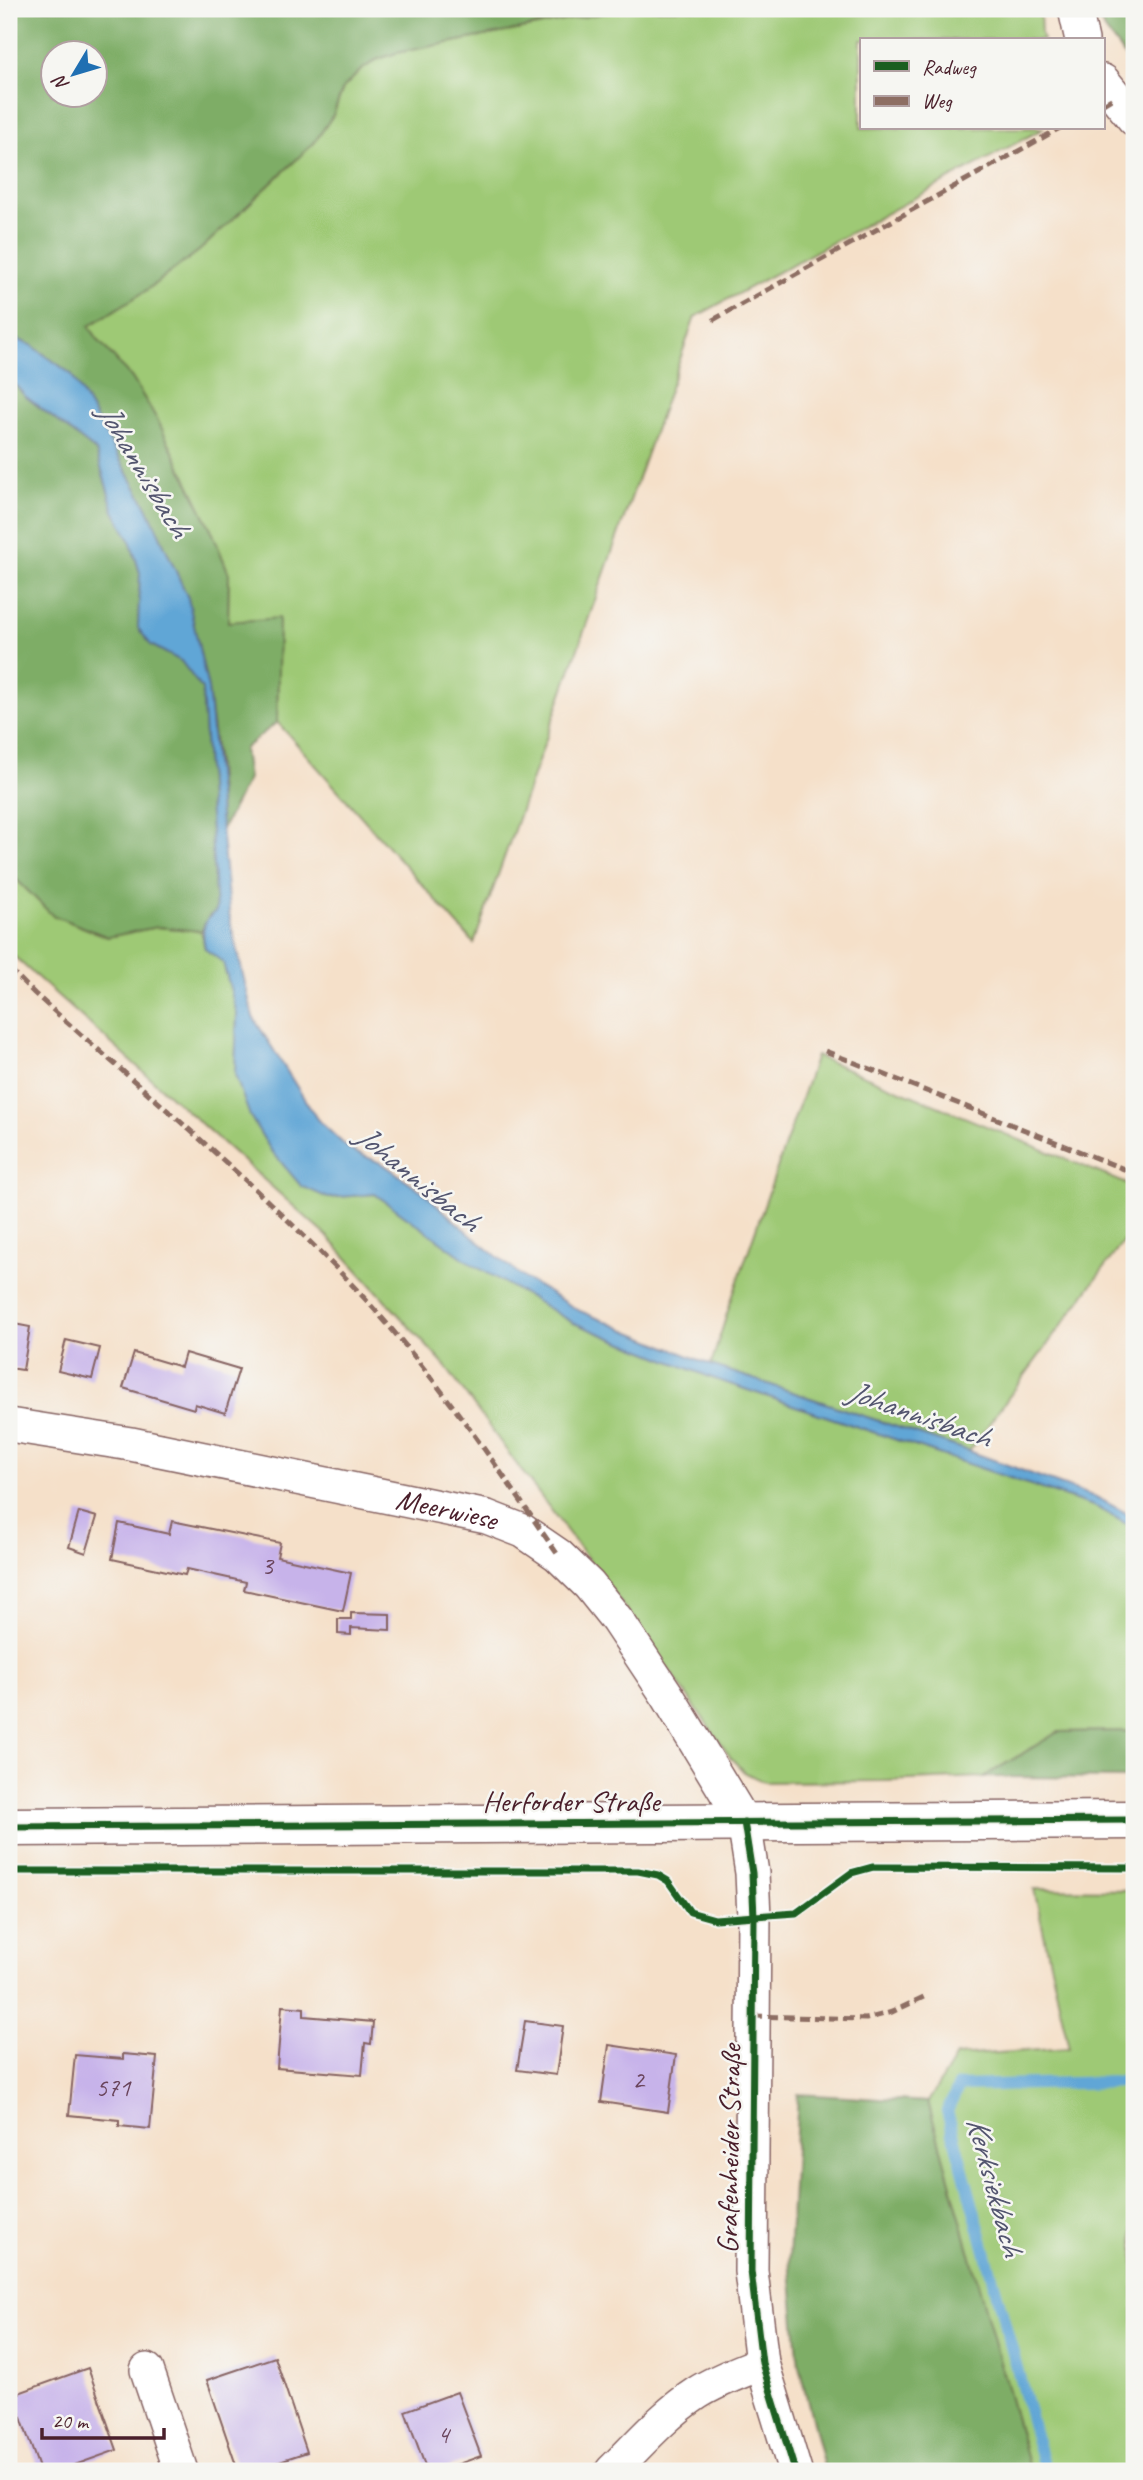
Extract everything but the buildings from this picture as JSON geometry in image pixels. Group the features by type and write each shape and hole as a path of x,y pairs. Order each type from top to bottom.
{"main road":[{"name":"Herforder Straße","path":"9,1827 1134,1820"}],"street":[{"path":"1074,9 1081,38"},
{"path":"1104,81 1134,119"},
{"name":"Meerwiese","path":"9,1424 131,1444 487,1517 523,1531 558,1555 589,1585 617,1620 667,1695 744,1822"},
{"name":"Grafenheider Straße","path":"744,1822 752,1873 754,1917 751,2270 762,2363 795,2471"},
{"path":"612,2471 670,2413 697,2393 762,2363"},
{"path":"147,2370 181,2471"}],"green space":[{"path":"9,9 625,9 396,53 376,60 343,88 333,115 314,143 200,250 144,292 89,326 132,378 158,421 211,529 229,574 228,622 279,618 277,722 244,749 248,779 221,831 217,764 208,689 188,598 147,507 71,374 31,345 9,336"},
{"path":"625,9 1040,9 1042,38 860,38 860,130 1040,130 695,317 474,943 277,722 279,619 228,623 229,574 211,529 158,421 132,378 89,326 144,292 200,250 314,143 333,115 343,88 376,60 396,53"},
{"path":"1097,9 1134,9 1134,69 1099,21"},
{"path":"9,378 25,396 96,451 114,511 130,540 140,573 138,628 151,645 181,661 202,689 216,912 209,916 201,931 157,927 108,937 52,915 9,872"},
{"path":"9,872 52,915 107,937 157,927 201,931 205,949 223,962 237,1014 235,1075 328,1198 375,1194 472,1264 574,1323 715,1379 1096,1507 1134,1528 1134,1731 1058,1732 984,1777 765,1782 745,1773 731,1758 633,1619 445,1366 327,1236 9,952"},
{"path":"816,1056 1134,1187 1134,1227 969,1451 711,1365"},
{"path":"1134,1731 1134,1778 984,1777 1058,1732"},
{"path":"1034,1889 1134,1890 1134,2471 1030,2471 928,2102 956,2056 1069,2048"},
{"path":"798,2094 928,2102 1030,2471 825,2471 799,2366 789,2259"}],"water":[{"path":"9,336 31,345 71,374 147,507 188,598 208,689 230,920 253,1017 317,1119 350,1150 383,1164 422,1191 524,1278 580,1311 711,1365 969,1451 1098,1498 1134,1517 1134,1528 1096,1507 715,1379 574,1323 472,1264 375,1194 328,1198 301,1186 270,1149 250,1116 235,1075 237,1014 223,962 205,949 204,928 216,911 202,689 181,661 151,645 138,628 140,573 130,540 114,511 96,451 25,396 9,378"}],"waterway":[{"name":"Kerksiekbach","path":"1045,2471 947,2111 959,2086 1120,2082 1134,2078"}],"marked path":[{"path":"1104,103 1115,97"},
{"path":"713,320 1056,130"},
{"path":"9,968 262,1196 365,1299 452,1406 558,1555"},
{"path":"825,1051 1134,1173"},
{"path":"753,2016 866,2019 892,2012 928,1995"}],"cycle path":[{"path":"9,1827 1134,1820"},
{"path":"744,1822 752,1873 754,1917 751,2271 762,2363 795,2471"},
{"path":"9,1871 638,1871 658,1875 668,1881 690,1912 715,1919 796,1913 851,1873 873,1867 1134,1868"}],"water label":[{"name":"Johannisbach","path":"144,470"},
{"name":"Johannisbach","path":"418,1178"},
{"name":"Johannisbach","path":"919,1414"}]}
